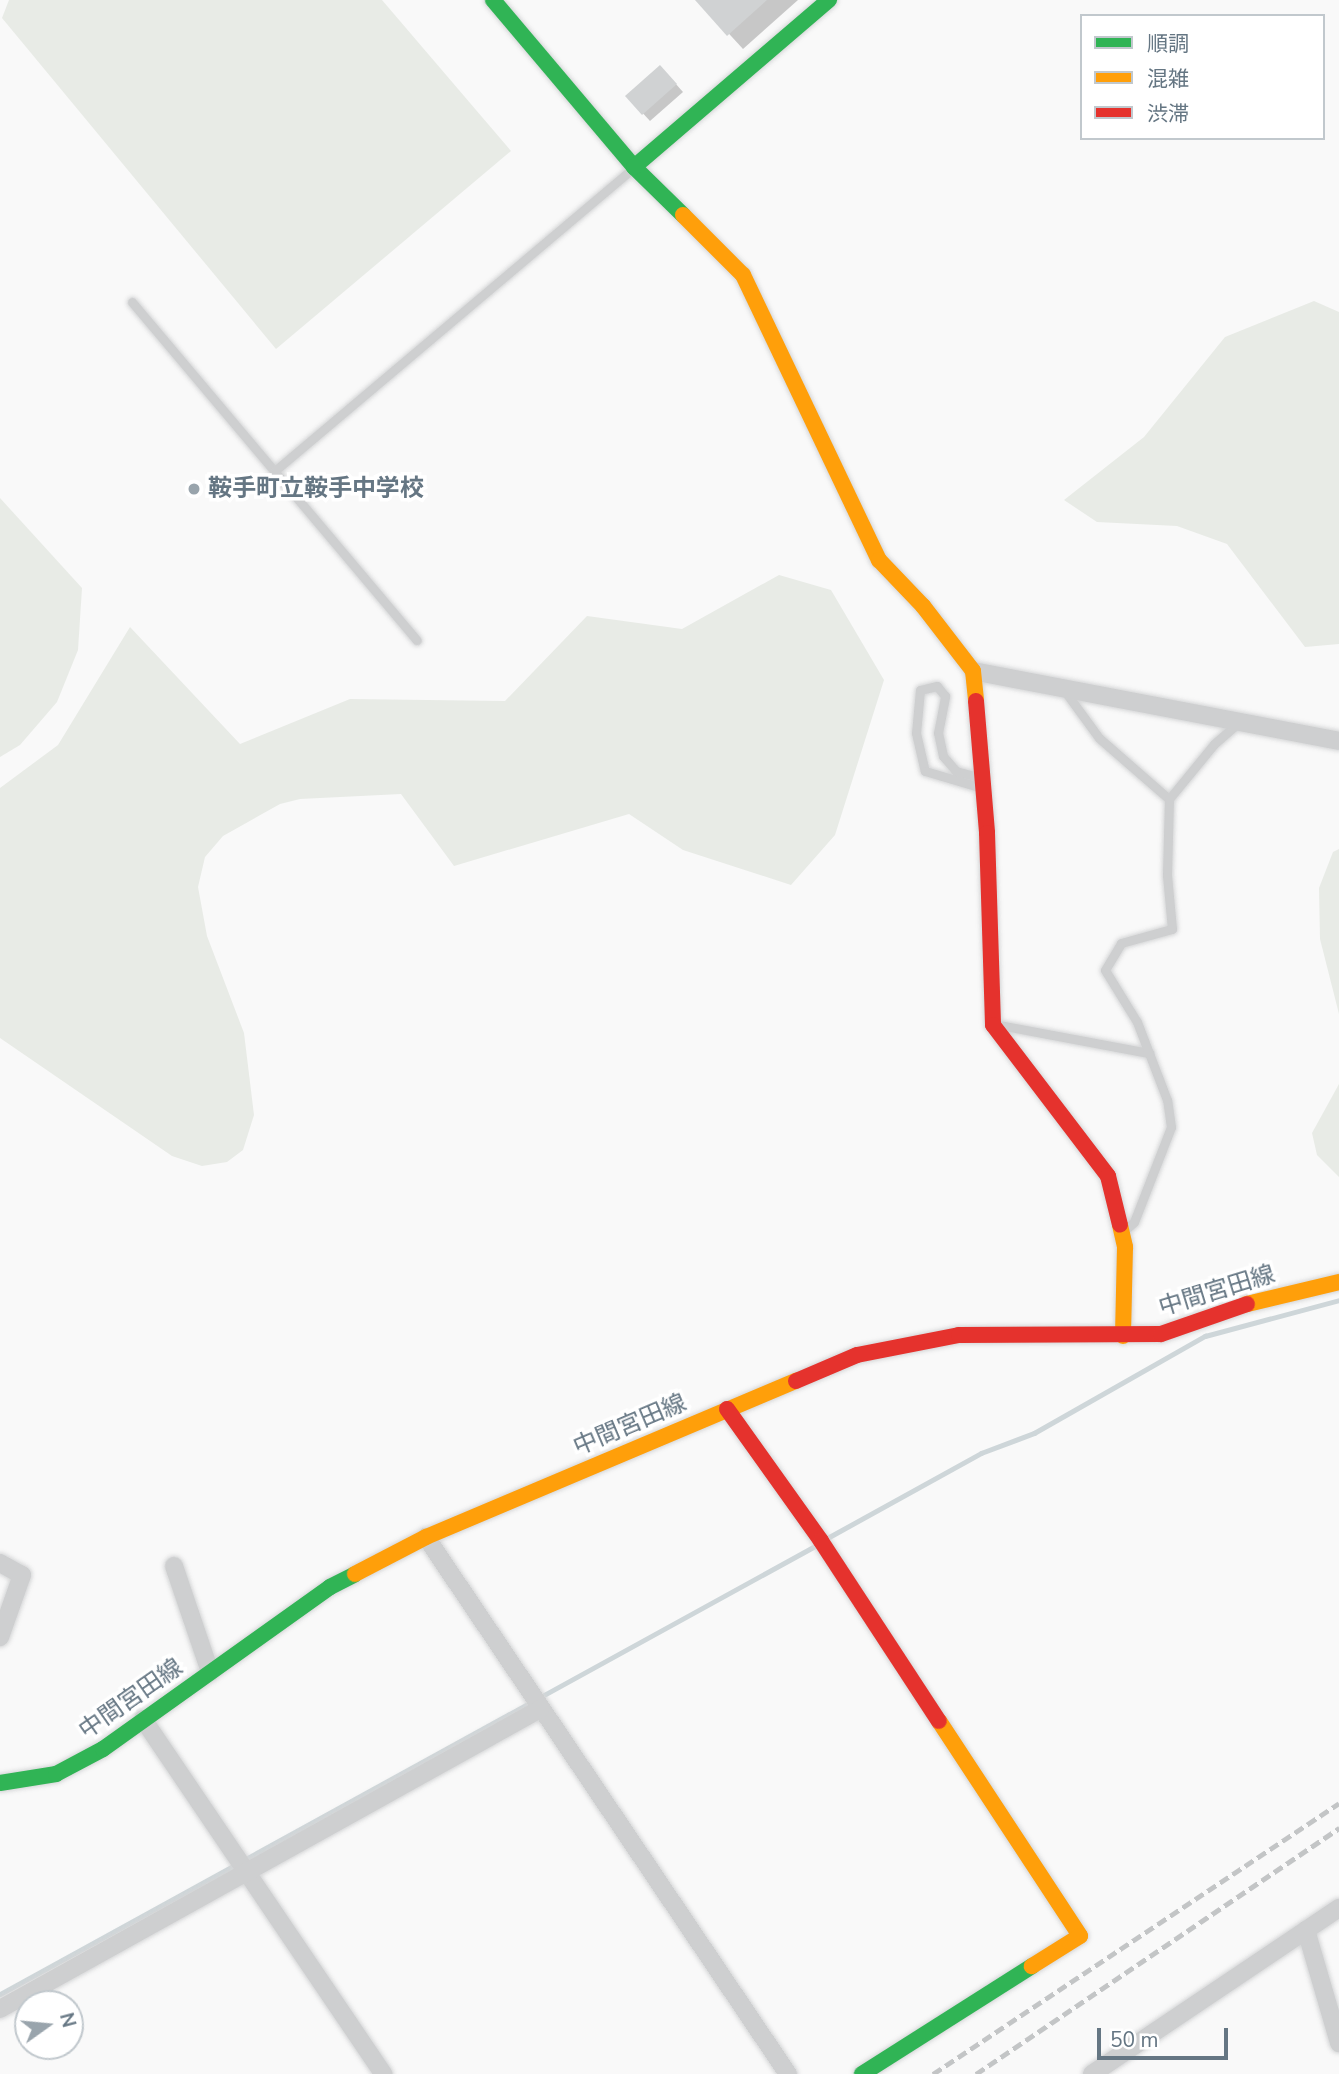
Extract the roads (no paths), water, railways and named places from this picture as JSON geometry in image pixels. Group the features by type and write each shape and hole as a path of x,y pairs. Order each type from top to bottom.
{"street":[{"path":"493,0 634,167 743,275 879,560 923,606 973,671 984,783 993,1026 1108,1176 1123,1232 1123,1336"},
{"path":"634,167 830,0"},
{"path":"973,671 1339,741"},
{"name":"中間宮田線","path":"0,1783 56,1774 103,1749 330,1587 426,1537 858,1355 912,1343 995,1334 1123,1336 1195,1326 1278,1294 1339,1282"},
{"path":"727,1409 821,1541 1080,1936 862,2074"},
{"path":"426,1537 788,2074"},
{"path":"0,1563 22,1575 0,1637"},
{"path":"174,1566 210,1672"},
{"path":"0,2009 540,1709"},
{"path":"143,1719 383,2074"},
{"path":"1092,2074 1339,1908"},
{"path":"1306,1930 1339,2043"}],"lane":[{"path":"277,469 634,167"},
{"path":"132,302 277,469 417,640"},
{"path":"937,686 945,696 938,733 943,756 967,777 984,783 925,771 916,733 920,690 937,686"},
{"path":"1063,688 1099,738 1169,799"},
{"path":"1123,1232 1134,1222 1171,1127 1167,1101 1138,1022 1105,970 1121,943 1172,929 1167,875 1169,799 1213,744 1241,721"},
{"path":"993,1026 1009,1024 1149,1054"}],"waterway":[{"path":"829,1537 981,1453 1034,1433 1205,1336 1339,1300"},
{"path":"0,1994 815,1546"}],"railway":[{"path":"933,2074 1339,1803"},
{"path":"976,2074 1339,1828"}],"place":[{"name":"鞍手町立鞍手中学校","path":"194,489"}]}
